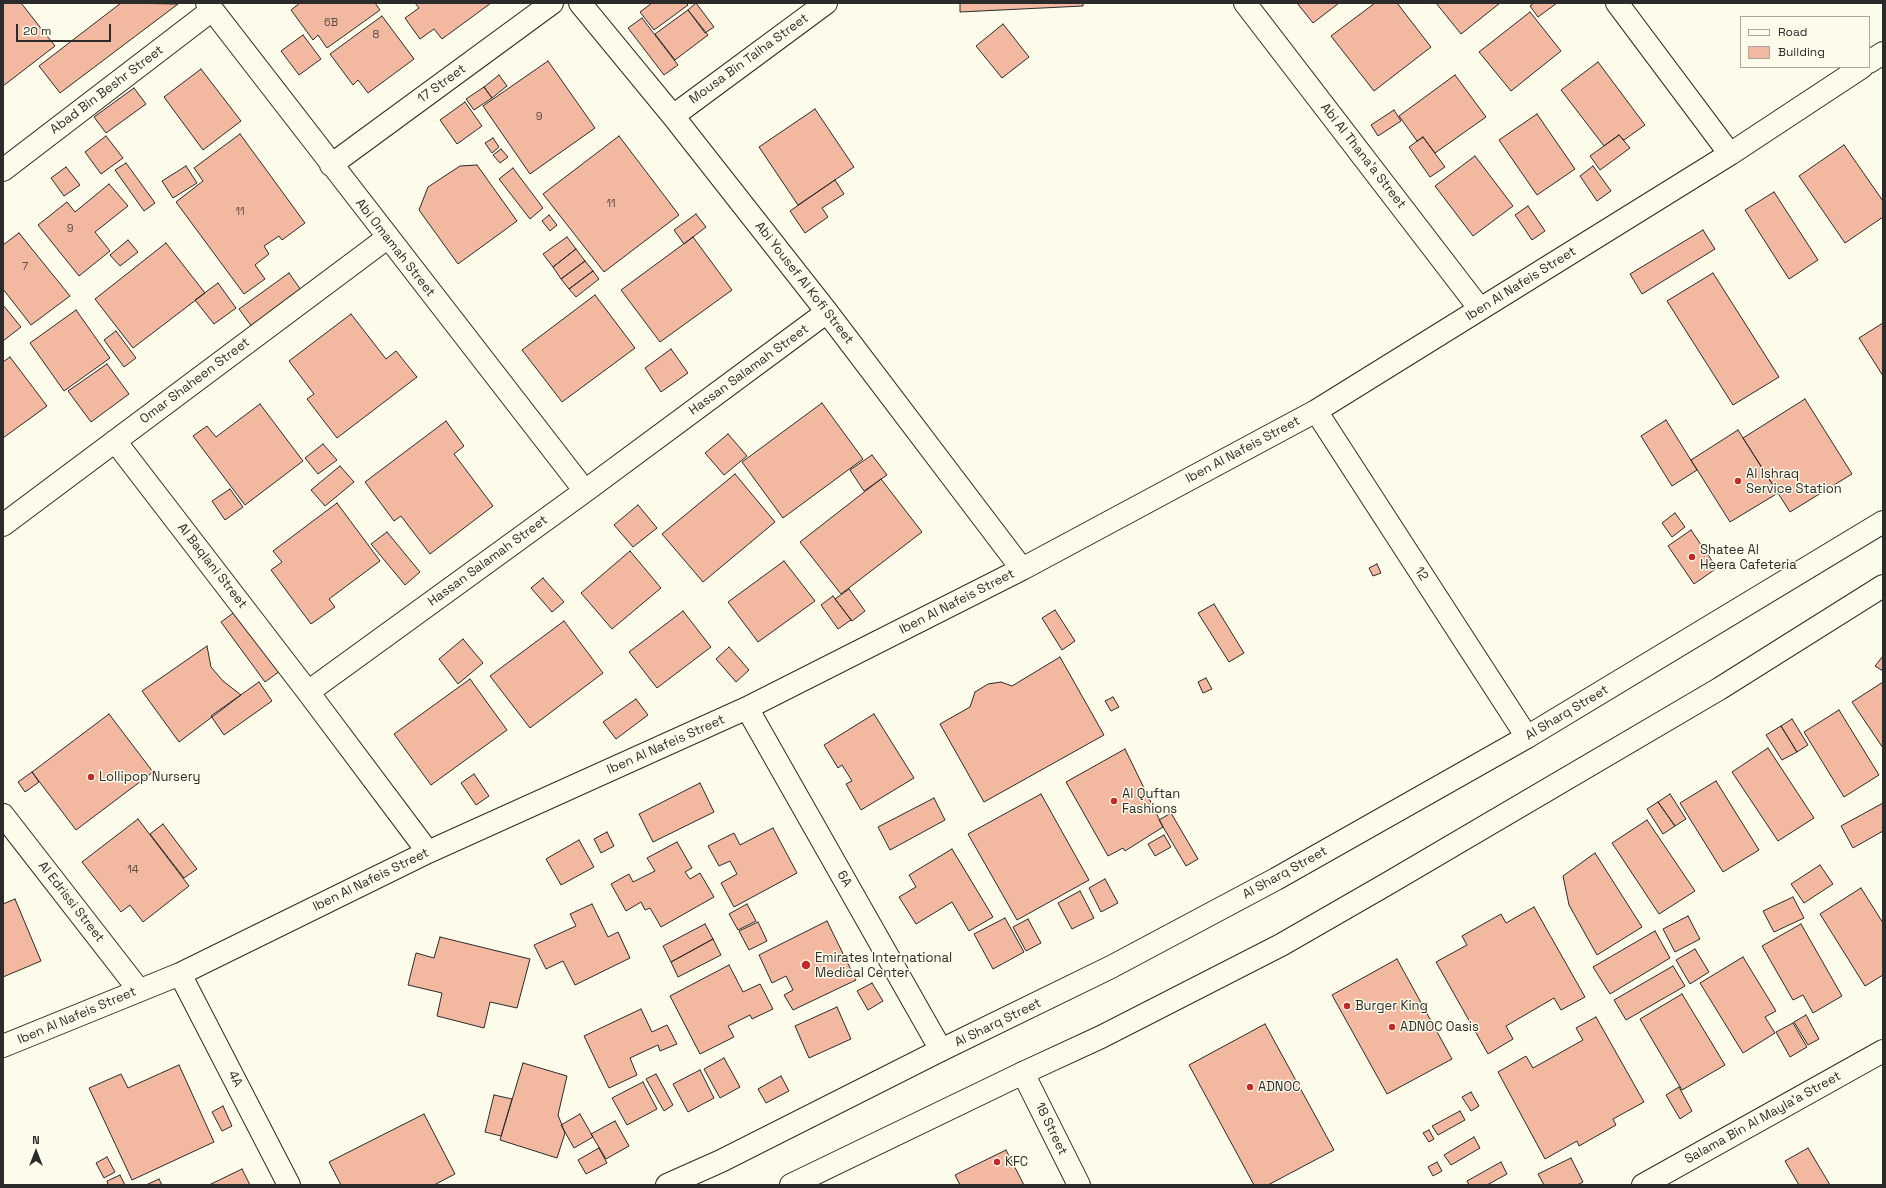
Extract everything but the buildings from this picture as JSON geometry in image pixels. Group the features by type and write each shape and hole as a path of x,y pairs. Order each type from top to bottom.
{"street":[{"name":"17 Street","path":"331,165 552,3"},
{"name":"Abi Yousef Al Kofi Street","path":"580,3 673,116 827,312 1022,569"},
{"name":"Mousa Bin Talha Street","path":"673,116 826,3"},
{"name":"Abi Al Thana'a Street","path":"1245,3 1480,309"},
{"path":"1618,3 1730,154"},
{"name":"Abi Omamah Street","path":"209,7 585,491"},
{"name":"Abad Bin Beshr Street","path":"3,170 209,7"},
{"path":"1870,61 1883,53"},
{"name":"Iben Al Nafeis Street","path":"3,1046 180,974 428,852 747,708 1022,569 1316,411 1730,154 1860,68"},
{"name":"Omar Shaheen Street","path":"3,525 387,238"},
{"name":"Hassan Salamah Street","path":"308,692 585,491 827,312"},
{"name":"12","path":"1316,411 1527,737"},
{"name":"Al Baqlani Street","path":"115,441 308,692"},
{"name":"Al Sharq Street","path":"667,1185 721,1161 940,1050 1056,995 1187,927 1527,737 1883,522"},
{"path":"790,1185 1101,1037 1281,944 1380,888 1719,689 1879,592"},
{"path":"308,692 428,852"},
{"name":"6A","path":"747,708 940,1050"},
{"name":"Al Edrissi Street","path":"3,815 139,990"},
{"name":"4A","path":"180,974 289,1185"},
{"name":"Salama Bin Al Mayla'a Street","path":"1643,1185 1883,1051"},
{"name":"18 Street","path":"1023,1073 1079,1185"}],"place":[{"name":"Al Ishraq Service Station","path":"1738,481"},
{"name":"Shatee Al Heera Cafeteria","path":"1692,557"},
{"name":"Lollipop Nursery","path":"91,777"},
{"name":"Al Quftan Fashions","path":"1114,801"},
{"name":"Emirates International Medical Center","path":"806,965"},
{"name":"Burger King","path":"1347,1006"},
{"name":"ADNOC Oasis","path":"1392,1027"},
{"name":"ADNOC","path":"1250,1087"},
{"name":"KFC","path":"997,1162"}]}
